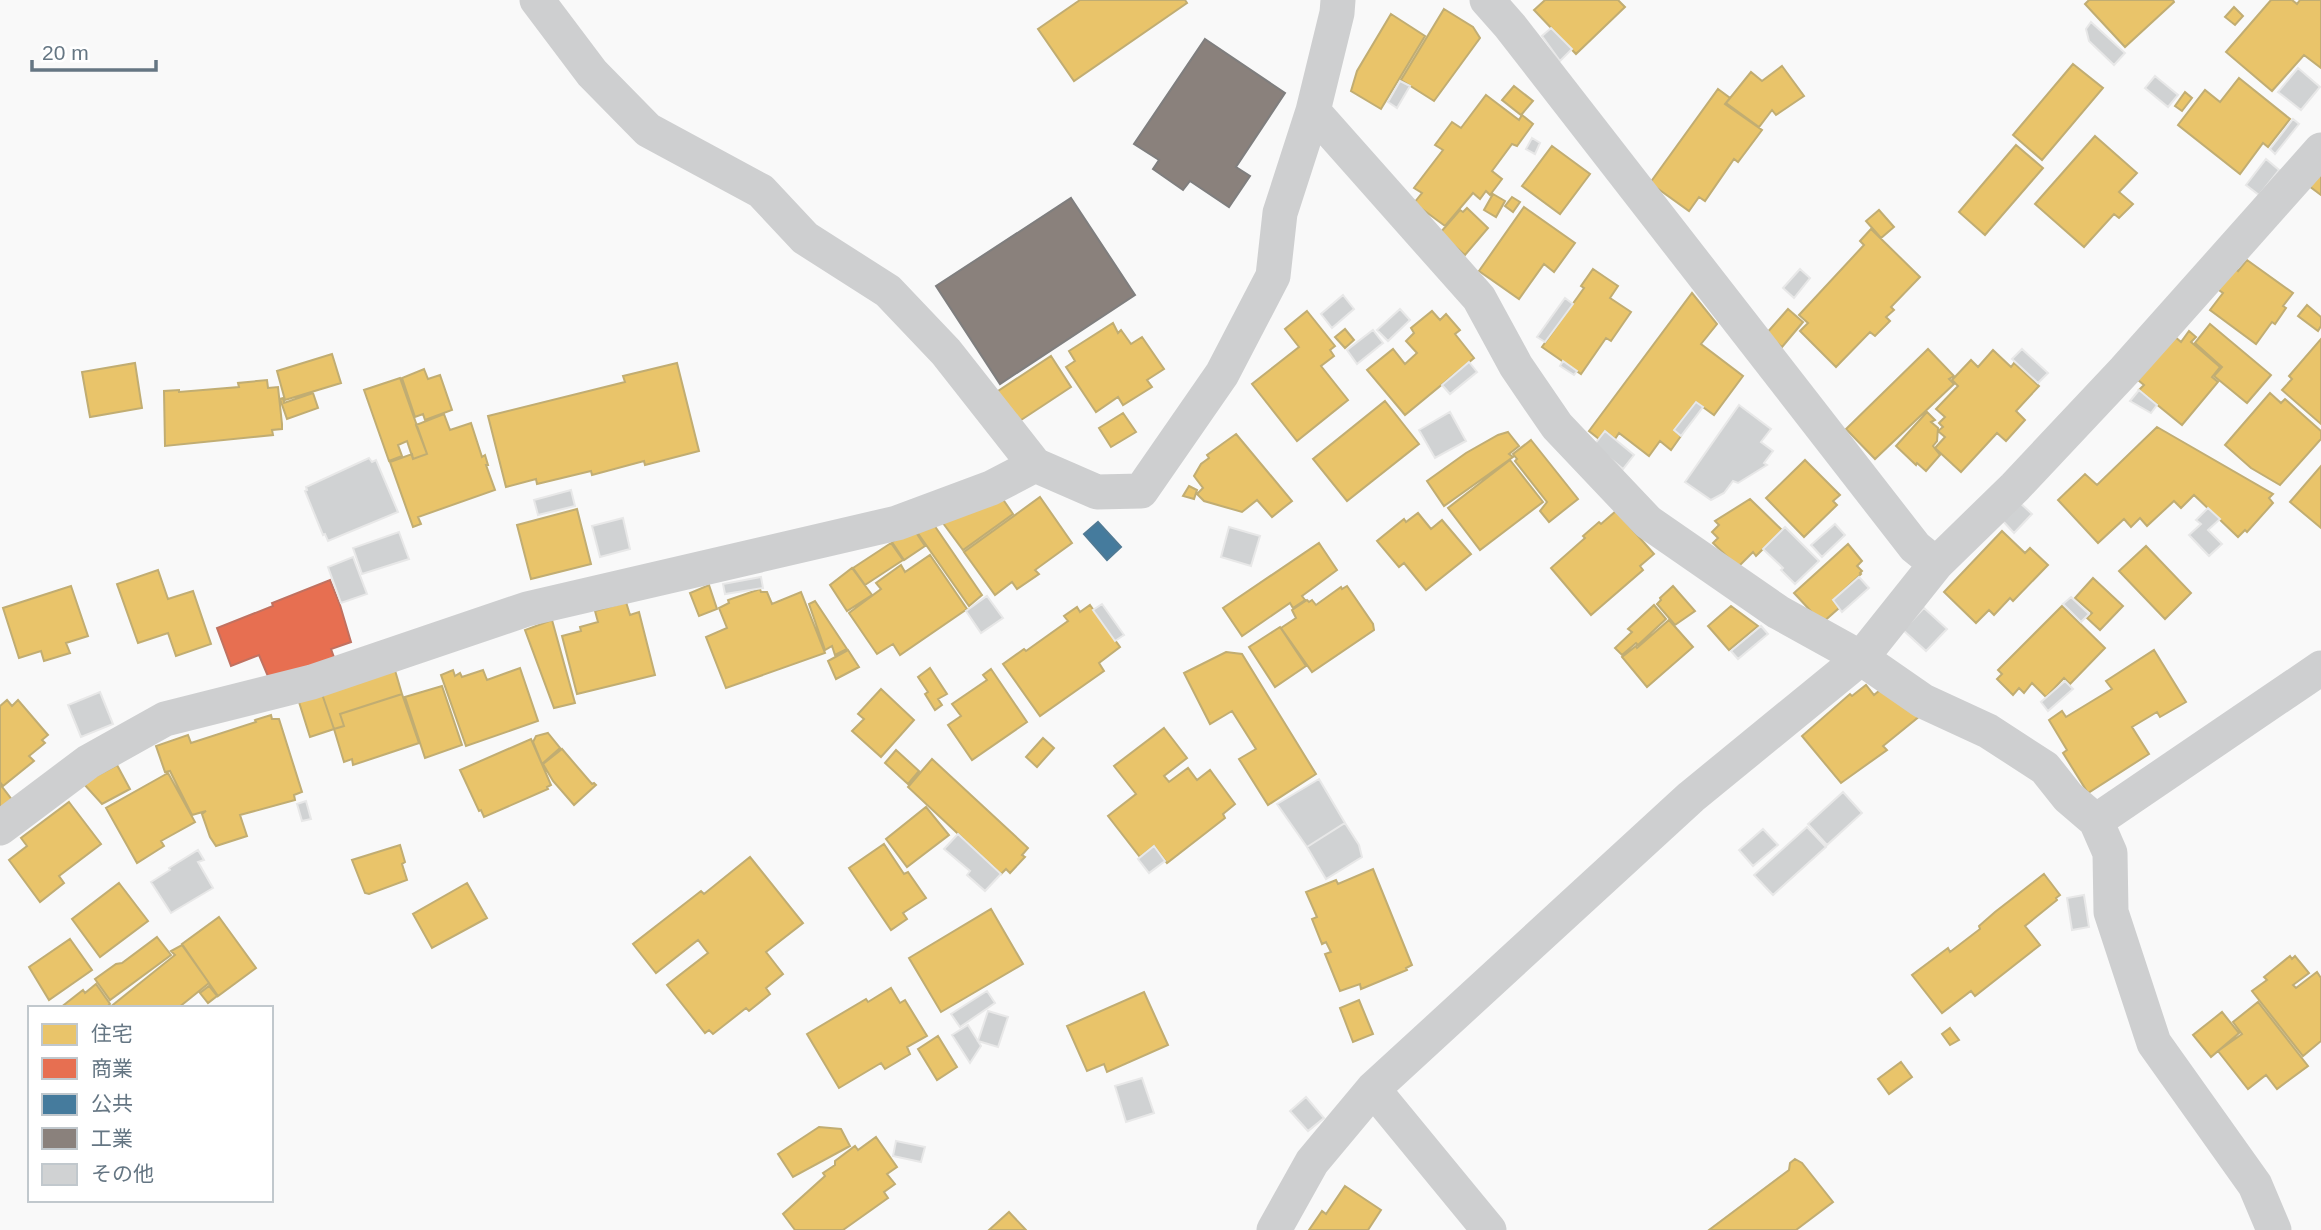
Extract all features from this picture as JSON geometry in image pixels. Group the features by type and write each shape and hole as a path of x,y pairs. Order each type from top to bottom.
{"street":[{"path":"537,0 592,73 648,130 761,191 805,238 888,291 946,352 1035,465 1097,492 1141,491 1222,374 1273,276 1280,213 1313,111 1338,0"},
{"path":"1487,0 1915,547 1937,564"},
{"path":"1313,111 1479,298 1516,366 1557,426 1648,523 1778,612 1861,658 1923,701 1989,731 2045,768 2068,797 2096,821 2109,853 2111,912 2154,1042 2255,1185 2274,1230"},
{"path":"1274,1230 1312,1162 1373,1089 1691,797 1861,658 1937,564 2015,487 2125,370 2321,150"},
{"path":"0,828 88,762 165,719 312,682 527,609 897,523 991,488 1035,465"},
{"path":"2096,821 2321,668"},
{"path":"1373,1089 1489,1230"}],"building: 住宅":[{"path":"1080,0 1185,0 1187,3 1074,81 1038,29"},
{"path":"1545,0 1618,0 1625,7 1576,54 1534,10"},
{"path":"2089,0 2174,2 2125,47 2085,4"},
{"path":"2271,0 2292,0 2297,4 2300,0 2321,0 2321,68 2304,55 2272,91 2226,52"},
{"path":"2234,7 2243,16 2235,25 2225,17"},
{"path":"1444,9 1473,27 1480,38 1434,101 1401,80"},
{"path":"1391,14 1425,36 1381,109 1351,91 1357,71"},
{"path":"2073,64 2103,88 2042,160 2013,135"},
{"path":"1782,66 1804,96 1776,115 1772,110 1759,127 1726,103 1751,72 1762,81"},
{"path":"2239,78 2290,119 2268,147 2263,143 2240,174 2178,125 2205,90 2220,102"},
{"path":"1514,86 1533,101 1521,115 1502,100"},
{"path":"1718,89 1730,98 1725,104 1762,130 1738,162 1734,159 1705,201 1699,197 1689,211 1650,183"},
{"path":"2185,92 2192,98 2182,111 2175,106"},
{"path":"1486,95 1519,120 1522,115 1533,124 1517,146 1512,144 1492,171 1502,179 1490,195 1486,191 1480,199 1473,193 1445,226 1414,203 1422,193 1414,188 1443,150 1435,145 1452,122 1461,128"},
{"path":"2095,136 2137,173 2119,192 2133,204 2119,218 2114,214 2084,247 2035,204"},
{"path":"2016,145 2043,168 1985,235 1959,212"},
{"path":"1552,146 1590,174 1560,214 1522,186"},
{"path":"2321,161 2321,195 2305,183"},
{"path":"1493,194 1505,201 1496,217 1484,210"},
{"path":"1512,197 1520,202 1513,212 1505,206"},
{"path":"1524,207 1575,243 1554,272 1544,264 1519,299 1479,271"},
{"path":"1467,208 1488,228 1465,255 1440,233 1460,210 1463,212"},
{"path":"1879,210 1894,227 1881,238 1866,221"},
{"path":"1871,229 1920,277 1891,307 1894,310 1886,317 1890,321 1875,336 1870,332 1836,367 1800,331 1808,323 1799,315 1864,245 1860,241"},
{"path":"2247,260 2293,293 2283,306 2286,308 2275,324 2272,322 2256,344 2210,310 2223,293 2216,288 2232,266 2238,271"},
{"path":"1593,269 1618,286 1610,298 1631,312 1611,341 1606,338 1581,374 1542,347 1584,288 1581,286"},
{"path":"1692,293 1717,324 1701,344 1743,376 1714,415 1696,402 1674,430 1681,436 1671,450 1660,441 1649,456 1619,433 1615,439 1605,431 1599,439 1589,431"},
{"path":"2307,305 2321,317 2318,331 2298,316"},
{"path":"1788,309 1803,322 1782,347 1766,334"},
{"path":"1307,311 1335,346 1330,350 1334,356 1321,366 1348,400 1297,441 1252,384 1299,347 1285,329"},
{"path":"1432,311 1440,320 1446,314 1460,330 1455,334 1474,358 1405,415 1367,370 1393,349 1405,364 1417,353 1406,341 1414,333 1411,328"},
{"path":"1113,323 1118,333 1121,330 1131,344 1142,337 1164,369 1147,380 1152,387 1123,405 1118,397 1096,412 1066,367 1075,361 1069,351"},
{"path":"2210,324 2271,375 2247,403 2214,376 2222,367 2195,343"},
{"path":"1345,329 1354,340 1345,348 1335,337"},
{"path":"2189,331 2196,337 2191,342 2220,367 2212,377 2218,382 2182,425 2139,390 2144,385 2138,380 2174,336 2181,342"},
{"path":"2321,339 2321,424 2282,390 2292,379 2289,376"},
{"path":"1928,349 1954,376 1949,379 1954,384 1875,459 1846,429"},
{"path":"1993,350 2011,367 2014,363 2039,386 2016,411 2025,420 2006,441 1997,433 1961,472 1935,448 1945,437 1938,431 1943,427 1939,423 1945,417 1936,409 1958,386 1952,380 1971,360 1978,367"},
{"path":"332,354 341,383 285,400 277,371"},
{"path":"1051,356 1071,387 1015,424 995,393"},
{"path":"135,363 142,408 90,417 82,372"},
{"path":"677,363 699,451 645,465 644,461 592,475 591,471 537,484 536,479 506,487 488,416 625,382 623,376"},
{"path":"424,369 428,379 440,375 452,410 425,420 423,414 415,417 402,378"},
{"path":"400,378 427,454 413,459 407,441 398,445 402,456 389,461 364,390"},
{"path":"267,380 268,388 278,387 282,429 272,430 273,435 165,446 164,391 239,387 238,383"},
{"path":"313,393 318,408 287,419 280,399 283,398 284,403"},
{"path":"2270,393 2281,403 2285,399 2321,431 2321,439 2280,485 2251,468 2225,445"},
{"path":"1385,401 1419,444 1347,501 1313,459"},
{"path":"1927,412 1935,420 1931,422 1938,428 1937,441 1933,446 1940,455 1926,471 1896,446"},
{"path":"1123,413 1136,432 1111,447 1099,428"},
{"path":"444,414 450,430 471,423 482,457 485,455 495,490 418,517 421,524 413,527 390,462 412,454 413,459 427,454 416,425"},
{"path":"2157,427 2273,494 2269,498 2273,503 2247,532 2245,530 2238,537 2194,495 2181,508 2174,501 2147,526 2140,518 2131,527 2124,519 2098,543 2058,500 2085,474 2097,485"},
{"path":"1508,432 1519,446 1509,454 1513,457 1444,506 1427,481 1466,453"},
{"path":"1236,434 1292,501 1272,517 1257,500 1242,512 1204,501 1197,494 1203,488 1194,476 1201,464 1209,458 1207,455"},
{"path":"1531,440 1578,499 1549,522 1540,511 1547,502 1515,461 1517,459 1513,454"},
{"path":"1510,460 1543,502 1480,550 1448,508"},
{"path":"1805,460 1840,495 1833,501 1837,505 1804,537 1766,498"},
{"path":"2321,466 2321,528 2290,502"},
{"path":"1189,486 1197,490 1194,499 1183,496"},
{"path":"1000,495 1013,514 963,550 940,519"},
{"path":"1040,497 1072,543 1035,570 1039,574 1017,589 1012,582 995,595 964,552"},
{"path":"1750,499 1782,530 1756,556 1753,552 1738,567 1713,543 1718,538 1712,532 1719,525 1715,521"},
{"path":"577,509 591,564 531,579 517,525"},
{"path":"1616,511 1654,554 1640,566 1643,570 1591,615 1551,568 1585,538 1583,536"},
{"path":"1418,513 1431,529 1442,520 1471,554 1426,590 1404,563 1399,567 1377,541 1404,519 1406,522"},
{"path":"932,522 982,595 969,606 917,532"},
{"path":"913,528 925,546 904,560 892,542"},
{"path":"2002,531 2025,553 2030,548 2048,565 2013,601 2010,598 1994,615 1989,610 1976,623 1944,592"},
{"path":"891,543 903,560 865,585 853,568"},
{"path":"1319,543 1337,570 1302,596 1305,600 1293,608 1290,603 1242,636 1223,608"},
{"path":"1848,544 1862,561 1857,566 1862,571 1833,600 1839,608 1822,623 1794,593"},
{"path":"2146,546 2191,593 2165,619 2119,571"},
{"path":"930,555 967,609 900,655 893,644 877,654 849,613 881,589 876,583 901,565 905,572"},
{"path":"852,568 872,595 847,611 830,585"},
{"path":"158,570 168,599 193,591 211,644 176,656 168,633 138,643 117,584"},
{"path":"2093,578 2123,606 2100,630 2087,618 2092,613 2075,598"},
{"path":"709,585 717,609 699,616 690,593"},
{"path":"71,586 88,636 66,643 70,653 44,661 41,651 19,658 3,608"},
{"path":"1347,586 1373,624 1374,630 1312,672 1281,628 1296,618 1292,610 1307,600 1312,600 1316,605 1341,587 1342,589"},
{"path":"1673,586 1695,611 1675,625 1657,604"},
{"path":"760,589 761,592 767,592 772,604 801,592 825,653 726,688 706,637 727,628 719,608 729,603 728,600"},
{"path":"815,601 847,649 835,655 832,646 825,650 809,604"},
{"path":"626,602 630,615 639,612 655,675 577,694 562,636 581,631 580,627 598,622 595,611"},
{"path":"1090,605 1120,647 1099,663 1104,671 1040,716 1003,664 1068,621 1064,616 1077,607 1080,612"},
{"path":"1654,605 1666,619 1638,645 1636,643 1622,655 1615,648 1632,632 1628,629"},
{"path":"1731,606 1758,626 1729,650 1708,626"},
{"path":"2062,606 2105,648 2070,684 2064,678 2046,697 2032,683 2024,693 2019,688 2013,695 1997,679 2002,674 1998,670"},
{"path":"552,620 575,703 554,708 525,630"},
{"path":"1669,620 1693,647 1647,687 1622,657 1636,646 1637,648"},
{"path":"1280,627 1306,666 1275,687 1249,647"},
{"path":"848,650 859,667 836,679 828,661"},
{"path":"2154,650 2186,702 2160,717 2157,712 2132,727 2149,754 2088,793 2063,753 2067,750 2049,720 2062,711 2066,717 2112,689 2106,681"},
{"path":"1226,652 1242,654 1316,774 1268,805 1239,759 1256,749 1232,711 1210,724 1184,673"},
{"path":"394,667 402,694 340,714 344,726 334,729 321,691"},
{"path":"520,668 538,721 466,746 441,675 453,670 455,676 460,673 462,677 483,670 487,680"},
{"path":"930,668 947,694 938,699 942,705 935,710 918,677"},
{"path":"991,669 1027,722 972,760 948,725 961,716 952,704 987,680 983,675"},
{"path":"1892,680 1921,715 1883,746 1887,750 1841,783 1802,736 1850,694 1852,696 1866,685 1874,695"},
{"path":"442,686 462,745 425,758 405,697"},
{"path":"881,689 914,720 881,757 852,731 864,719 858,714"},
{"path":"321,691 334,729 310,737 298,699"},
{"path":"402,694 419,743 353,765 352,759 344,762 334,729 344,726 340,714"},
{"path":"7,700 12,706 18,700 48,735 42,740 45,743 29,756 34,761 3,786 0,782 0,706"},
{"path":"271,715 272,719 279,719 302,792 294,795 295,800 240,815 247,836 216,846 202,814 206,811 192,815 170,771 165,772 156,746 188,735 191,743"},
{"path":"1164,728 1187,758 1164,776 1169,782 1188,768 1197,780 1210,770 1235,804 1223,814 1225,818 1167,863 1154,846 1140,857 1108,816 1136,794 1114,766"},
{"path":"548,733 560,748 542,764 533,742 536,736"},
{"path":"1043,738 1054,748 1037,767 1026,757"},
{"path":"531,739 551,785 548,789 484,817 460,770"},
{"path":"562,749 592,784 596,785 574,805 553,781 543,764"},
{"path":"896,750 919,771 908,784 885,763"},
{"path":"932,759 1028,848 1022,855 1025,857 1010,873 1006,869 1001,874 908,787"},
{"path":"117,765 130,789 102,804 83,783"},
{"path":"168,773 195,822 161,841 164,846 137,863 106,808"},
{"path":"0,784 13,801 0,811"},
{"path":"69,802 101,844 59,876 64,883 40,902 9,860 27,846 21,838"},
{"path":"926,807 949,835 907,867 886,839"},
{"path":"884,844 904,874 908,872 926,898 903,913 907,919 891,930 849,868"},
{"path":"400,845 407,880 369,894 365,893 352,860"},
{"path":"750,857 803,923 766,952 783,974 766,988 770,994 749,1011 746,1008 713,1034 709,1030 705,1033 667,985 708,953 698,940 656,973 633,944 701,891 704,894"},
{"path":"1373,869 1412,965 1406,968 1407,970 1361,989 1360,984 1340,991 1325,954 1331,952 1326,942 1322,944 1312,919 1317,917 1306,892 1336,880 1338,884"},
{"path":"2044,874 2060,895 2025,926 2040,945 1975,996 1971,991 1942,1013 1912,975 1948,948 1950,952"},
{"path":"119,883 148,921 100,957 72,919"},
{"path":"467,883 487,918 432,948 413,914"},
{"path":"991,909 1023,964 941,1012 909,958"},
{"path":"219,917 256,968 218,996 182,944"},
{"path":"157,937 171,955 110,1000 95,979"},
{"path":"70,939 92,970 49,1000 29,967"},
{"path":"182,945 209,983 180,1006 111,1006 175,955 171,951"},
{"path":"2290,956 2292,959 2295,956 2309,973 2293,985 2296,988 2317,972 2321,978 2321,1041 2303,1056 2252,991 2267,980 2264,977"},
{"path":"96,984 110,1004 63,1006 83,990 85,993"},
{"path":"209,986 217,996 208,1003 200,993"},
{"path":"891,988 900,1003 905,1000 927,1036 907,1047 910,1054 885,1069 881,1063 839,1088 807,1034 866,999 868,1002"},
{"path":"1144,992 1168,1045 1107,1072 1104,1064 1087,1071 1067,1026"},
{"path":"1359,1000 1373,1034 1353,1042 1340,1008"},
{"path":"2258,1002 2308,1066 2277,1089 2266,1075 2248,1089 2218,1051 2242,1034 2233,1022"},
{"path":"2222,1012 2239,1033 2211,1057 2193,1035"},
{"path":"1950,1028 1959,1040 1950,1045 1942,1034"},
{"path":"938,1036 957,1067 937,1080 918,1049"},
{"path":"1901,1062 1912,1077 1889,1094 1878,1079"},
{"path":"819,1127 841,1129 850,1146 793,1177 778,1154"},
{"path":"876,1137 897,1167 887,1174 895,1184 884,1192 888,1198 843,1230 795,1230 783,1214 825,1176 823,1173 835,1165 835,1161 855,1146 858,1150"},
{"path":"1795,1159 1802,1163 1833,1202 1796,1230 1709,1230 1789,1170 1790,1163"},
{"path":"1345,1186 1381,1210 1368,1230 1309,1230 1322,1211 1326,1214"},
{"path":"1009,1212 1026,1230 989,1230"}],"building: 商業":[{"path":"330,580 351,642 331,649 335,660 270,681 259,655 231,666 217,628"}],"building: 公共":[{"path":"1098,522 1121,547 1107,560 1084,534"}],"building: 工業":[{"path":"1205,39 1285,93 1236,167 1250,176 1229,207 1190,181 1183,190 1153,169 1159,160 1134,144"},
{"path":"1071,198 1135,295 1000,384 936,286"}],"building: その他":[{"path":"2091,22 2125,53 2114,65 2089,41 2086,29"},
{"path":"1551,28 1572,49 1560,61 1542,36"},
{"path":"2298,68 2320,87 2301,110 2278,92"},
{"path":"2155,76 2178,95 2168,107 2145,88"},
{"path":"1400,81 1410,86 1397,108 1388,102"},
{"path":"2293,119 2299,124 2275,154 2270,149"},
{"path":"1532,138 1540,143 1535,154 1526,149"},
{"path":"2266,159 2279,170 2259,195 2246,185"},
{"path":"1800,269 1810,278 1794,298 1783,288"},
{"path":"1343,295 1354,309 1332,328 1321,314"},
{"path":"1565,298 1573,304 1545,342 1537,337"},
{"path":"1400,309 1410,320 1388,341 1377,330"},
{"path":"1373,330 1383,343 1357,364 1347,350"},
{"path":"2022,349 2048,373 2038,383 2012,359"},
{"path":"1563,361 1577,371 1574,375 1560,366"},
{"path":"1469,362 1477,372 1450,394 1442,385"},
{"path":"2139,390 2157,405 2151,413 2130,401"},
{"path":"1696,402 1703,407 1681,436 1674,430"},
{"path":"1739,405 1771,429 1761,442 1773,451 1764,463 1767,465 1738,483 1733,481 1724,493 1711,500 1685,482"},
{"path":"1450,412 1466,441 1435,458 1419,430"},
{"path":"1605,431 1634,455 1623,469 1594,445"},
{"path":"369,458 372,462 376,460 398,512 328,541 305,491 306,487"},
{"path":"571,490 575,506 538,515 534,500"},
{"path":"2018,501 2032,514 2014,533 2001,519"},
{"path":"2208,508 2220,519 2208,530 2222,544 2209,556 2189,535 2201,524 2196,520"},
{"path":"623,518 630,549 600,557 592,526"},
{"path":"1835,524 1845,535 1822,557 1811,545"},
{"path":"1229,527 1260,536 1251,566 1221,557"},
{"path":"1785,527 1819,561 1795,584 1763,549"},
{"path":"399,532 409,559 362,574 353,548"},
{"path":"353,557 367,594 341,603 328,567"},
{"path":"761,577 763,588 725,594 723,584"},
{"path":"1859,577 1869,588 1842,612 1833,600"},
{"path":"987,596 1003,618 981,633 966,611"},
{"path":"2071,597 2089,614 2081,622 2063,604"},
{"path":"1102,604 1124,635 1115,641 1093,610"},
{"path":"1924,608 1947,629 1926,651 1903,630"},
{"path":"1761,626 1768,634 1738,659 1731,651"},
{"path":"2065,681 2073,689 2048,711 2041,702"},
{"path":"100,692 113,724 81,737 68,705"},
{"path":"1319,779 1345,823 1307,847 1277,804"},
{"path":"1843,792 1862,813 1827,845 1808,824"},
{"path":"306,801 311,819 302,821 297,804"},
{"path":"1345,823 1359,845 1362,857 1326,879 1307,847"},
{"path":"1807,827 1826,847 1773,895 1754,875"},
{"path":"1763,829 1778,845 1753,866 1739,850"},
{"path":"958,834 1001,874 985,891 967,875 970,871 944,849"},
{"path":"1154,846 1165,861 1149,873 1138,859"},
{"path":"198,850 204,860 198,862 213,888 171,913 151,882"},
{"path":"2084,895 2089,927 2072,930 2067,898"},
{"path":"987,991 995,1003 960,1027 951,1014"},
{"path":"988,1011 1008,1017 998,1047 978,1041"},
{"path":"968,1025 981,1046 970,1063 952,1035"},
{"path":"1142,1078 1154,1113 1126,1122 1115,1086"},
{"path":"1306,1097 1324,1118 1308,1131 1290,1111"},
{"path":"896,1141 925,1147 921,1162 893,1156"}]}
